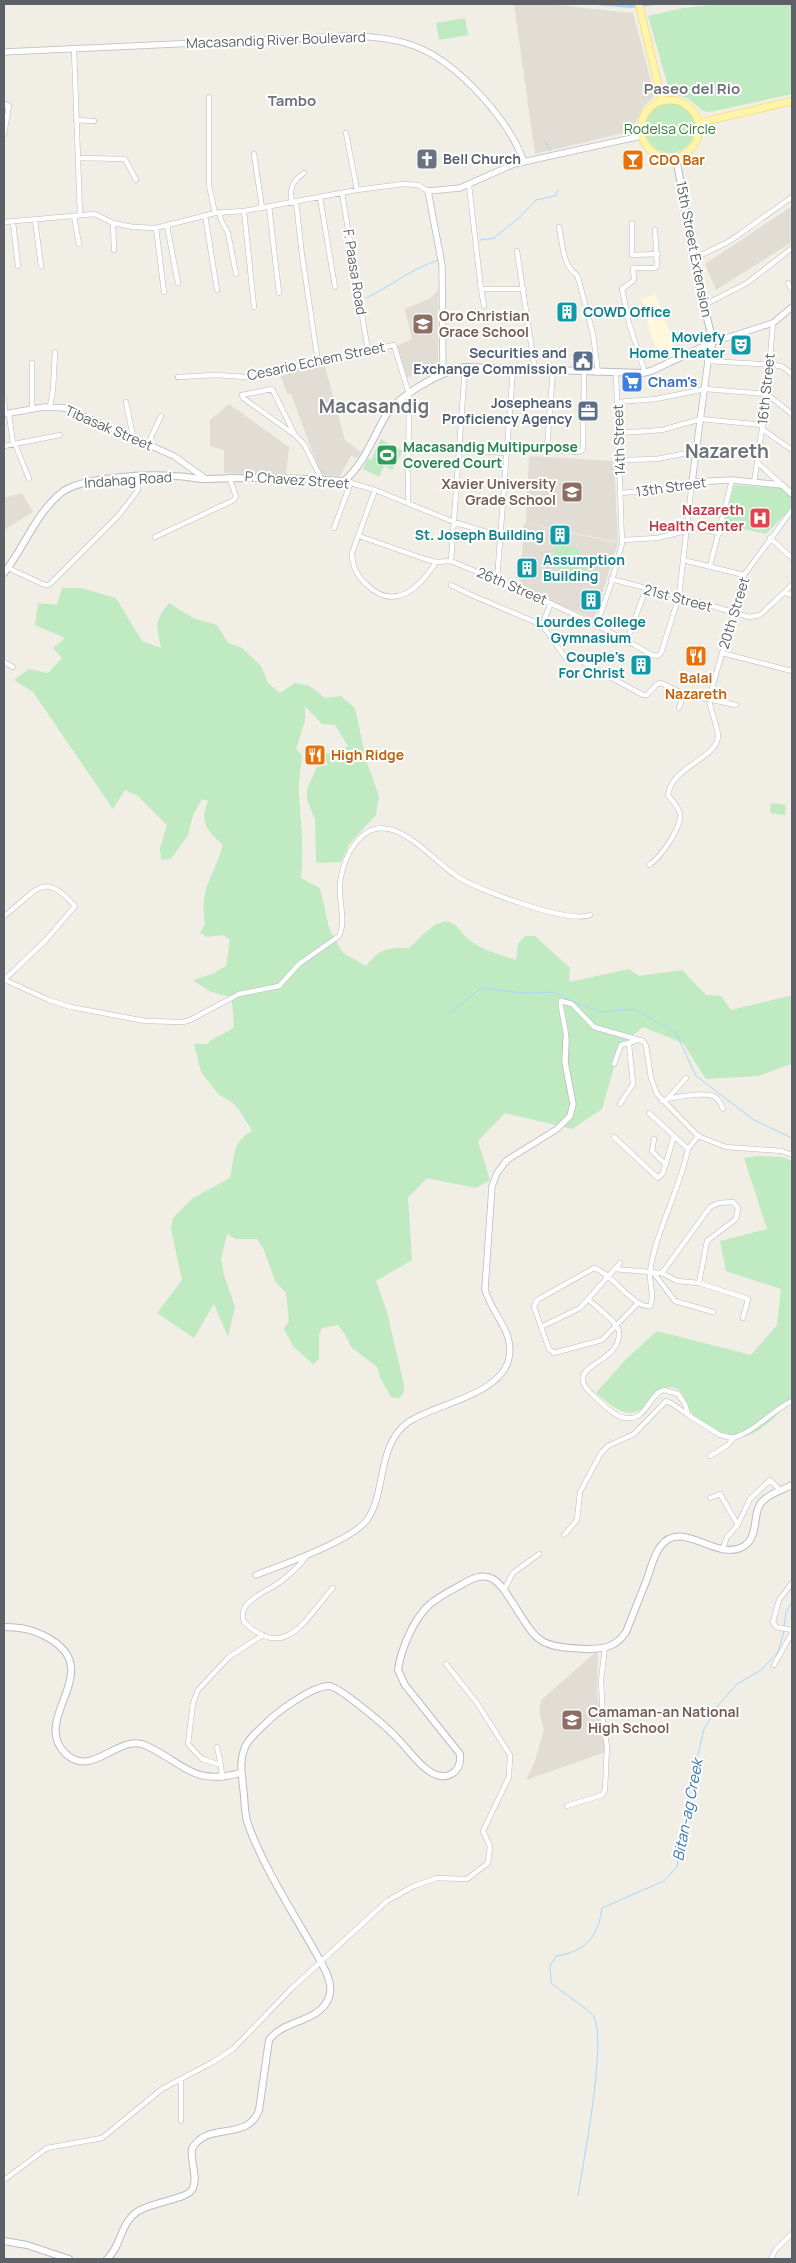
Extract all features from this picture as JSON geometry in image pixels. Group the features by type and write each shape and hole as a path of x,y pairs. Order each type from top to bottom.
{"main road":[{"path":"639,4 662,100"},
{"path":"662,100 674,100 686,105 695,114 698,123 698,134 695,143 690,150 676,157 664,157 656,154 646,145 641,136 641,122 644,114 650,107 662,100"},
{"path":"698,123 792,101"},
{"name":"15th Street Extension","path":"676,157 698,282 713,342"},
{"path":"348,482 386,415 409,394 443,374 465,367 645,373 713,342"},
{"name":"Indahag Road","path":"6,570 50,504 61,493 80,483 139,476 206,479"},
{"name":"P. Chavez Street","path":"206,479 229,477 348,482"},
{"path":"107,2259 113,2254 127,2222 134,2213 153,2204 186,2196 191,2191 194,2177 192,2149 198,2141 210,2134 246,2127 254,2121 259,2110 269,2040 283,2028 313,2015 325,2005 329,1998 330,1986 321,1963 272,1872 248,1821 240,1773 246,1744 266,1722 284,1708 313,1691 330,1686 347,1695 396,1736 429,1771 446,1777 454,1774 460,1764 460,1754 405,1686 400,1677 399,1664 424,1610 437,1599 474,1578 482,1576 491,1578 504,1590 534,1635 546,1644 567,1648 605,1648 621,1639 626,1632 654,1557 665,1541 676,1536 683,1536 722,1550 736,1550 750,1541 760,1505 764,1499 792,1485"},
{"path":"4,1627 19,1627 36,1631 52,1640 69,1656 72,1673 55,1733 60,1745 73,1759 82,1761 95,1760 123,1744 136,1742 146,1745 198,1775 222,1778 240,1773"},
{"path":"4,2241 27,2245 69,2259"}],"street":[{"name":"Macasandig River Boulevard","path":"4,52 346,36 390,39 431,55 469,84 503,122 524,162"},
{"path":"74,49 79,244"},
{"path":"209,97 211,158 209,186 217,213 228,233 236,274"},
{"path":"4,107 6,104 9,106 4,134"},
{"path":"76,120 94,121"},
{"path":"346,133 357,190"},
{"path":"4,222 95,214 133,227 156,228 205,215 244,211 357,190 403,184 418,185 428,191 454,190 469,185 498,170 524,162 641,136"},
{"path":"254,154 262,208"},
{"path":"78,158 125,158 136,180"},
{"path":"304,173 292,184 290,196 294,203 318,362"},
{"path":"469,185 484,306"},
{"path":"428,191 442,265 443,374"},
{"name":"F. Paasa Road","path":"342,193 368,351"},
{"path":"694,258 730,241 792,197"},
{"path":"320,198 335,287"},
{"path":"269,206 280,293"},
{"path":"244,211 254,307"},
{"path":"205,215 217,290"},
{"path":"35,220 40,266"},
{"path":"13,222 18,266"},
{"path":"114,222 114,250"},
{"path":"632,223 632,255 658,254"},
{"path":"167,226 178,282"},
{"path":"559,227 570,270 578,277 593,334 598,372"},
{"path":"156,228 164,292"},
{"path":"645,373 622,292 623,287 634,280 633,268 655,268 657,266 658,254 655,230"},
{"path":"704,305 747,283 792,248"},
{"path":"517,251 535,370"},
{"path":"788,283 792,290"},
{"path":"481,289 524,289"},
{"path":"679,596 708,361 713,342 773,323 792,307"},
{"name":"16th Street","path":"754,484 767,394 773,323"},
{"name":"Cesario Echem Street","path":"178,377 247,377 394,345 409,394"},
{"path":"50,406 53,390 55,352"},
{"path":"708,361 783,366 792,374"},
{"path":"32,363 32,409"},
{"path":"451,561 465,367"},
{"path":"497,580 513,369"},
{"path":"553,370 547,447 550,450 578,452 583,450 584,371"},
{"name":"14th Street","path":"597,624 621,549 622,540 616,373"},
{"path":"295,435 272,389 242,395 243,398 295,435 304,444 322,480"},
{"path":"618,402 656,399 705,389 767,394 792,414"},
{"path":"408,503 409,394"},
{"path":"4,397 6,414 14,444 29,479"},
{"path":"126,402 133,437"},
{"name":"Tibasak Street","path":"6,414 50,406 65,408 174,456 206,479"},
{"path":"148,444 161,416"},
{"path":"618,433 662,430 701,419 762,427 792,450"},
{"path":"4,446 60,435"},
{"path":"410,447 460,452 506,453"},
{"path":"620,460 657,459 697,451 759,453"},
{"path":"758,463 792,494"},
{"path":"6,570 49,585 119,515 138,490 139,476"},
{"path":"155,537 234,500 236,496 229,477"},
{"path":"710,566 720,533 732,480"},
{"name":"13th Street","path":"620,493 660,490 692,482 732,480 754,484 782,485"},
{"path":"334,528 348,482"},
{"name":"P. Chavez Street","path":"348,482 375,490 454,522 499,536"},
{"path":"375,490 352,553 353,564 362,580 381,595 395,598 406,594 423,579 436,562"},
{"name":"20th Street","path":"709,699 744,576 792,510"},
{"path":"622,540 657,538 686,529 720,533"},
{"name":"26th Street","path":"359,536 436,562 451,561 597,624 652,655 658,656 661,652 679,596"},
{"path":"770,538 792,558"},
{"path":"683,560 744,576"},
{"name":"21st Street","path":"611,579 679,596 749,618 757,616 792,585"},
{"path":"451,584 542,625 565,656"},
{"path":"627,640 646,589"},
{"path":"785,593 792,596"},
{"path":"542,625 551,603"},
{"path":"722,653 792,671"},
{"path":"581,661 643,695 647,695 657,684 661,683 684,694 736,705"},
{"path":"4,662 13,667"},
{"path":"679,708 684,694"},
{"path":"649,865 659,857 676,832 680,821 680,812 668,795 669,788 681,771 707,752 717,742 718,736 709,699"},
{"path":"4,916 36,890 46,885 53,886 69,898 75,906 46,940 4,980 61,1004 159,1023 190,1020 239,994 279,986 299,964 339,936 342,918 340,884 345,862 360,837 373,830 389,830 408,836 465,881 550,912 584,918 590,915"},
{"path":"256,1575 307,1555 356,1530 368,1518 390,1445 402,1427 428,1412 482,1389 504,1370 510,1351 509,1340 506,1329 490,1305 485,1289 492,1186 497,1173 507,1160 557,1128 570,1116 573,1104 565,1062 566,1021 560,1006 561,1001 572,1004 594,1027 640,1039 646,1046 653,1085 662,1101 698,1136 726,1147 782,1151 792,1155"},
{"path":"614,1064 621,1045 640,1039"},
{"path":"620,1104 633,1084 629,1044"},
{"path":"668,1098 686,1078"},
{"path":"662,1101 668,1098 709,1094 720,1101 723,1109"},
{"path":"649,1113 688,1149"},
{"path":"614,1137 654,1177 658,1178 662,1176 664,1163 674,1136"},
{"path":"638,1303 607,1336 594,1344 554,1353 549,1349 534,1307 537,1300 591,1268 596,1268 608,1276 638,1303 645,1307 651,1304 652,1272 688,1149 698,1136"},
{"path":"654,1139 652,1151 664,1163"},
{"path":"662,1273 710,1207 719,1202 734,1202 737,1205 736,1219 706,1241 700,1283"},
{"path":"541,1328 573,1313 620,1263"},
{"path":"614,1269 662,1273 678,1281 700,1283 748,1299 743,1318"},
{"path":"652,1272 675,1301 713,1312"},
{"path":"588,1299 617,1326 620,1332 614,1351 586,1370 582,1378 585,1388 619,1417 630,1419 640,1416 656,1395 664,1390 678,1394 685,1404 688,1415"},
{"path":"564,1535 576,1520 580,1492 606,1448 634,1434 666,1401 674,1404 720,1435 733,1438"},
{"path":"710,1456 728,1445 733,1438 754,1428 792,1401"},
{"path":"722,1550 727,1537 738,1525 750,1499 768,1481 773,1481 781,1491"},
{"path":"710,1498 720,1494 738,1525"},
{"path":"504,1590 513,1573 539,1554"},
{"path":"307,1555 280,1582 253,1598 243,1612 244,1622 263,1635 281,1639 288,1637 303,1624 333,1588"},
{"path":"774,1665 791,1631 773,1625 775,1610 779,1600 792,1582"},
{"path":"221,1765 202,1759 188,1744 188,1729 194,1696 223,1662 263,1635"},
{"path":"567,1806 602,1795 605,1790 607,1746 603,1722 601,1680 605,1648"},
{"path":"4,2180 47,2148 102,2138 149,2099 233,2049 321,1963 387,1901 399,1893 437,1878 467,1879 488,1862 491,1853 490,1846 483,1831 509,1777 510,1755 477,1704 446,1664"},
{"path":"217,1747 222,1778"},
{"path":"181,2079 181,2121"},
{"path":"772,2259 776,2250 792,2234"}],"shaded area":[{"path":"514,4 547,4 633,13 655,96 644,106 633,128 628,132 535,154"},
{"path":"792,206 792,242 716,290 705,264"},
{"name":"Oro Christian Grace School","path":"438,290 438,362 406,378 397,346 412,339 405,309 431,298"},
{"path":"656,295 677,353 659,362 641,298"},
{"path":"324,363 345,440 361,452 357,458 351,456 340,476 321,475 291,394 287,394 280,374"},
{"path":"229,404 289,447 286,476 224,473 224,450 210,446 210,420"},
{"name":"Xavier University Grade School","path":"529,456 614,461 618,542 526,523"},
{"path":"22,493 33,512 4,530 4,498"},
{"path":"524,523 618,543 594,619 520,588"},
{"name":"Camaman-an National High School","path":"596,1652 598,1654 597,1693 606,1752 526,1780 534,1764 544,1730 539,1711 541,1700"}],"green space":[{"path":"718,4 792,4 792,94 710,112 703,111 689,99 670,93 648,16 684,8"},
{"path":"465,18 468,35 439,40 436,23"},
{"name":"Rodelsa Circle","path":"665,103 675,103 688,110 695,123 695,133 688,146 675,153 665,153 656,149 649,142 645,133 645,123 649,114 656,107"},
{"name":"Macasandig Multipurpose Covered Court","path":"381,439 403,451 392,470 384,466 379,477 363,469 368,458 371,460"},
{"path":"734,485 782,488 792,497 792,507 766,534 724,525"},
{"path":"554,543 578,548 578,552 588,569 582,572 553,569"},
{"path":"62,588 81,588 116,598 142,641 161,648 158,620 169,603 193,618 217,625 228,643 242,648 261,666 268,683 280,693 295,683 310,686 325,698 341,696 355,708 366,760 379,796 376,815 349,844 341,862 316,863 315,819 307,800 307,789 317,767 328,765 324,758 327,753 337,753 348,746 335,725 322,724 305,706 305,721 296,749 302,755 299,780 302,846 301,878 320,888 329,928 343,953 366,966 380,952 395,948 409,948 433,926 443,922 451,922 478,946 516,960 518,944 525,936 535,936 570,968 569,982 629,969 639,976 682,970 706,995 721,996 731,1010 792,995 792,1064 758,1076 706,1079 683,1043 643,1027 620,1046 602,1109 572,1129 505,1113 478,1141 490,1180 476,1188 427,1178 408,1198 412,1260 376,1281 387,1312 404,1385 404,1391 400,1398 391,1397 380,1377 377,1367 351,1347 338,1325 322,1328 319,1335 319,1359 313,1364 293,1346 284,1329 289,1321 286,1293 275,1281 264,1250 257,1239 236,1239 227,1234 221,1259 224,1275 235,1307 228,1337 214,1304 194,1338 157,1313 182,1280 171,1229 173,1218 193,1198 230,1178 237,1146 240,1140 252,1131 240,1111 232,1102 219,1095 201,1072 194,1044 207,1044 234,1027 232,1002 229,997 209,991 193,980 212,974 226,966 230,940 223,935 207,937 200,933 205,925 205,892 223,845 206,826 204,815 208,801 202,799 193,815 188,835 171,859 161,860 160,848 167,825 138,796 125,790 113,809 33,692 14,680 29,669 48,673 62,658 53,648 65,638 35,625 38,603 57,605"},
{"path":"771,803 786,805 785,815 770,813"},
{"path":"758,1156 783,1157 792,1161 792,1403 788,1404 756,1432 741,1438 732,1439 695,1417 681,1393 672,1387 659,1391 637,1412 623,1412 596,1393 626,1359 657,1331 751,1355 777,1325 781,1289 726,1271 720,1241 767,1229 744,1158"}],"water":[{"path":"584,4 664,4 631,8"}],"waterway":[{"path":"545,141 551,151"},
{"path":"480,240 494,238 520,217 536,200 555,196 558,190"},
{"path":"366,298 419,268 438,260"},
{"path":"449,1014 481,988 523,993 554,992 571,1001 601,1012 634,1009 676,1033 696,1076 754,1120 792,1138"},
{"name":"Bitan-ag Creek","path":"784,1627 786,1612 792,1602"},
{"name":"Bitan-ag Creek","path":"578,2196 593,2104 598,2051 597,2031 592,2014 551,1983 550,1966 556,1956 575,1950 589,1941 594,1935 602,1908 664,1881 677,1867 689,1792 704,1729 720,1703 737,1684 761,1670 778,1652 784,1631"}],"place":[{"name":"Bell Church","path":"427,159"},
{"name":"CDO Bar","path":"633,160"},
{"name":"COWD Office","path":"567,312"},
{"name":"Oro Christian Grace School","path":"423,324"},
{"name":"Moviefy Home Theater","path":"741,345"},
{"name":"Securities and Exchange Commission","path":"583,361"},
{"name":"Cham's","path":"632,382"},
{"name":"Josepheans Proficiency Agency","path":"588,411"},
{"name":"Macasandig Multipurpose Covered Court","path":"387,455"},
{"name":"Xavier University Grade School","path":"572,492"},
{"name":"Nazareth Health Center","path":"760,518"},
{"name":"St. Joseph Building","path":"560,535"},
{"name":"Assumption Building","path":"527,568"},
{"name":"Lourdes College Gymnasium","path":"591,600"},
{"name":"Balai Nazareth","path":"696,656"},
{"name":"Couple's For Christ","path":"641,665"},
{"name":"High Ridge","path":"315,755"},
{"name":"Camaman-an National High School","path":"572,1720"}],"district":[{"name":"Paseo del Rio","path":"692,89"},
{"name":"Tambo","path":"292,101"},
{"name":"Macasandig","path":"374,406"},
{"name":"Nazareth","path":"727,451"}]}
